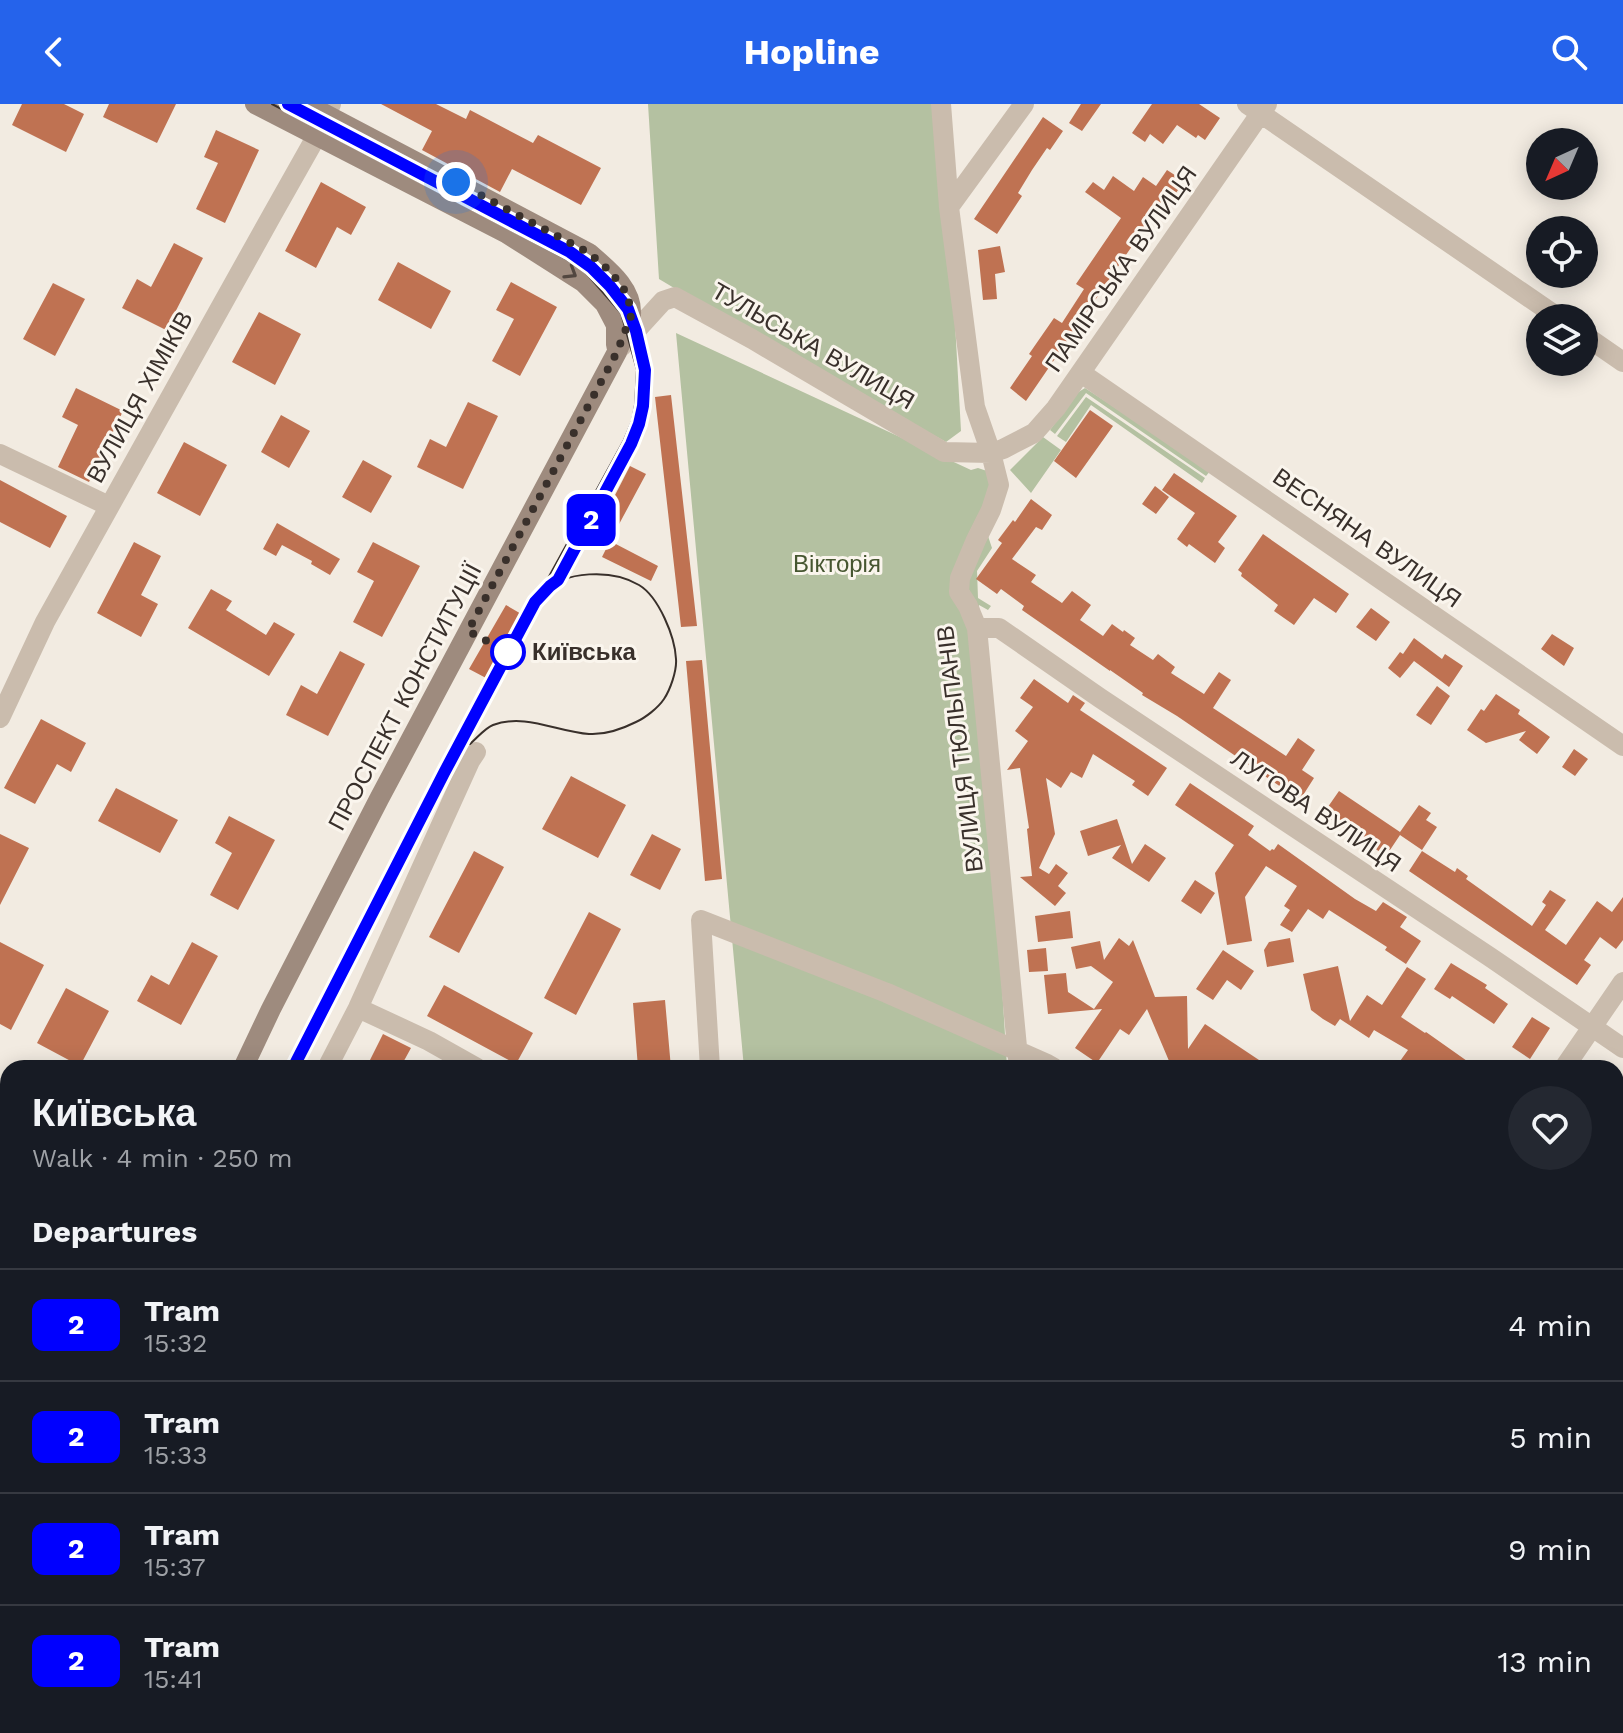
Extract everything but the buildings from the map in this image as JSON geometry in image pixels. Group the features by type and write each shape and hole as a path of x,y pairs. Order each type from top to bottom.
{"street":[{"path":"255,104 506,233 583,282 605,304 616,325 617,352"},
{"name":"ПРОСПЕКТ КОНСТИТУЦІЇ","path":"247,1060 379,799 617,352 631,316 628,295 611,272 589,253 329,110 306,104"},
{"name":"ВУЛИЦЯ ТЮЛЬПАНІВ","path":"941,104 949,207 975,407 997,451 999,485 960,578 959,592 977,628 1018,1060"},
{"path":"949,207 1024,104"},
{"path":"1259,107 1539,304"},
{"name":"ПАМІРСЬКА ВУЛИЦЯ","path":"997,451 1034,433 1056,408 1259,107"},
{"name":"ВУЛИЦЯ ХІМІКІВ","path":"0,718 45,622 329,110"},
{"name":"ТУЛЬСЬКА ВУЛИЦЯ","path":"617,352 663,301 675,297 944,452 997,451"},
{"path":"1598,345 1623,362"},
{"name":"ВЕСНЯНА ВУЛИЦЯ","path":"1081,373 1623,746"},
{"path":"0,454 109,506"},
{"name":"ЛУГОВА ВУЛИЦЯ","path":"977,628 999,628 1623,1048"},
{"path":"331,1060 476,752"},
{"path":"710,1060 701,920 887,993 1018,1060"},
{"path":"1570,1060 1623,982"},
{"path":"358,1008 463,1060"}],"green space":[{"path":"648,104 937,104 950,232 961,431 946,442 659,279"},
{"name":"Вікторія","path":"676,333 971,470 978,468 990,472 986,530 992,548 977,571 978,598 991,606 988,610 979,605 1007,1060 743,1060"},
{"path":"1085,388 1211,470 1206,476 1086,393 1055,434 1050,430 1077,393"},
{"path":"1086,397 1205,478 1202,483 1091,405 1066,442 1057,436"},
{"path":"1043,437 1061,450 1031,493 1010,470"}],"tram line":[{"path":"272,104 566,259 586,273 621,313 637,370 635,405 624,440 444,773 297,1060"},
{"name":"2","path":"288,104 570,252 591,267 628,309 645,370 643,406 631,444 558,580 535,602 297,1060"},
{"path":"470,744 490,726 505,722 529,722 577,733 613,731 647,715 669,691 676,664 673,640 659,608 639,585 616,576 589,574 563,580 543,593"}],"place":[{"name":"Київська","path":"508,652"}],"route":[{"path":"456,182 589,253 611,272 628,295 631,316 617,352 468,631 508,652"}]}
